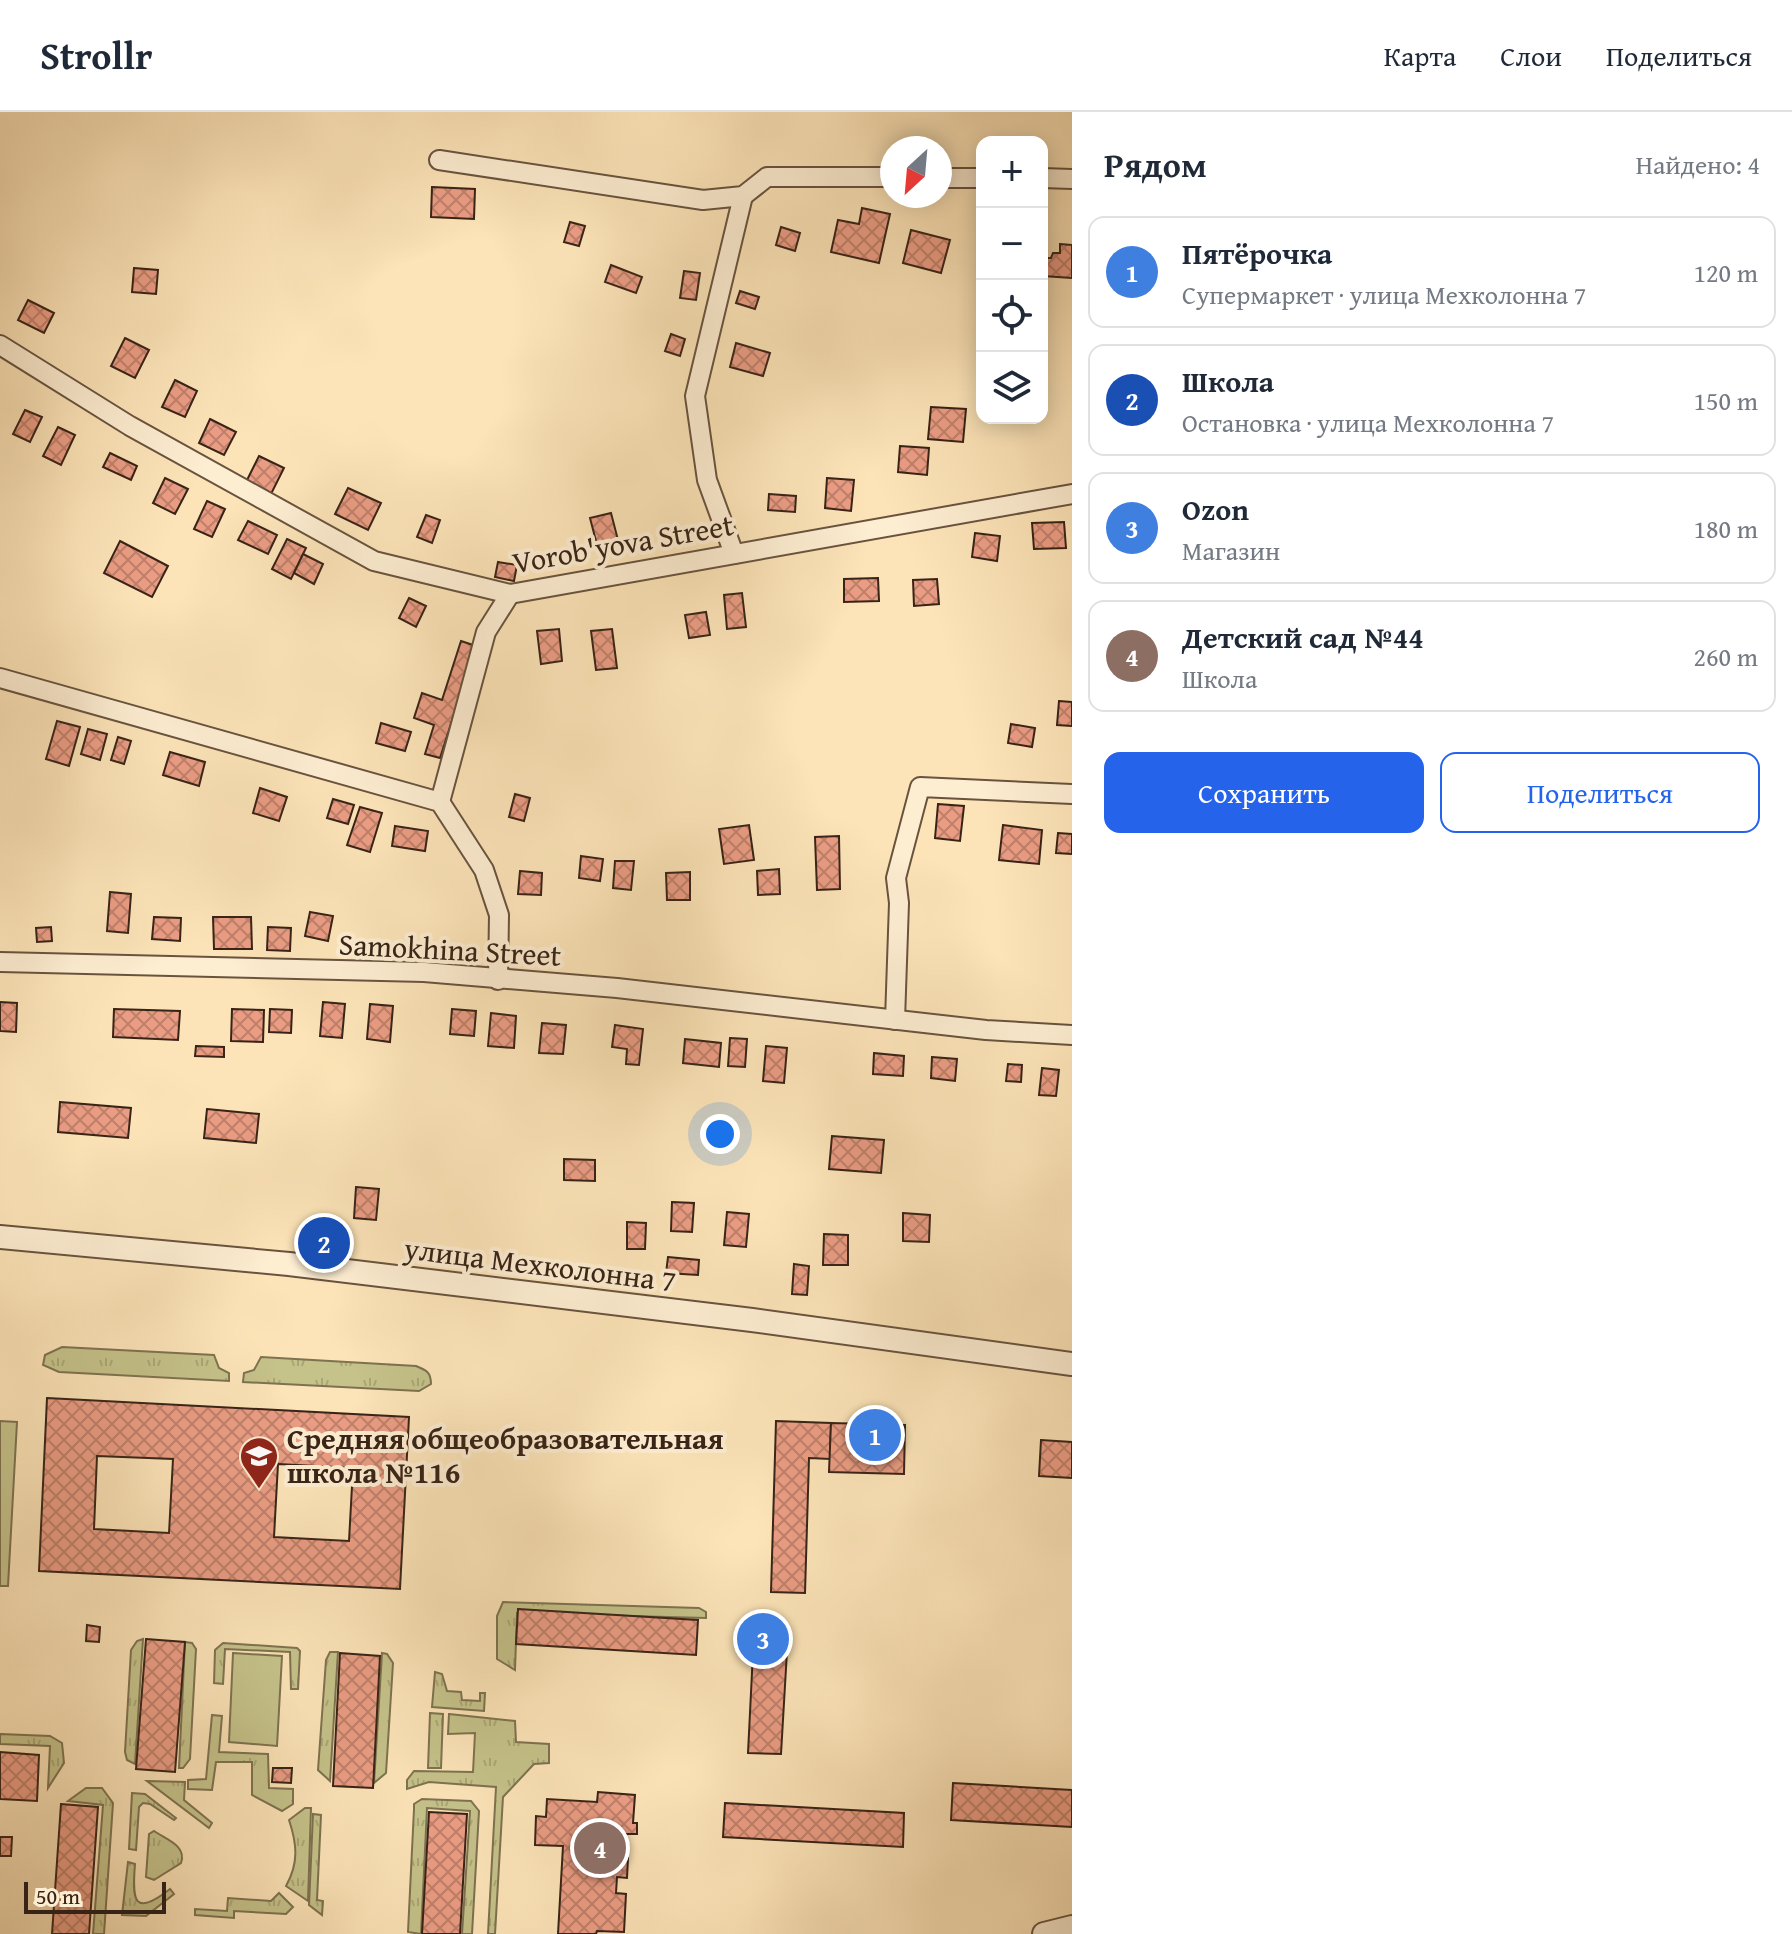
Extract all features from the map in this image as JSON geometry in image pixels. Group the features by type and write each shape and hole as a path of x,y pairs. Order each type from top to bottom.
{"street":[{"path":"439,160 703,200 743,196 767,177 880,177"},
{"path":"952,178 976,178"},
{"path":"1048,178 1072,179"},
{"path":"734,554 707,480 695,396 743,196"},
{"name":"Vorob'yova Street","path":"0,345 130,426 374,561 510,594 1072,494"},
{"path":"440,802 486,632 510,594"},
{"path":"0,678 440,802 484,870 499,915 498,980"},
{"path":"895,1020 899,903 896,878 920,787 1072,794"},
{"name":"Samokhina Street","path":"0,962 424,972 617,988 986,1030 1072,1035"},
{"name":"улица Мехколонна 7","path":"0,1237 289,1264 752,1320 1072,1364"},
{"path":"1044,1934 1072,1927"}],"green space":[{"path":"62,1347 214,1355 219,1368 229,1373 229,1381 59,1372 43,1365 45,1355"},
{"path":"261,1357 416,1366 427,1372 431,1384 419,1391 243,1382 244,1373 254,1370"},
{"path":"0,1421 17,1422 8,1586 0,1586"},
{"path":"503,1602 699,1608 706,1612 706,1618 517,1613 515,1670 497,1659 497,1616"},
{"path":"143,1639 135,1764 127,1760 125,1752 131,1650 137,1641"},
{"path":"185,1642 192,1643 196,1649 190,1759 183,1768 179,1768"},
{"path":"223,1643 297,1648 300,1651 298,1689 291,1689 290,1652 225,1649 223,1684 214,1683 215,1650"},
{"path":"330,1652 338,1652 330,1781 318,1770 326,1660"},
{"path":"233,1653 282,1656 277,1746 229,1742"},
{"path":"382,1653 387,1654 393,1663 386,1773 374,1783"},
{"path":"435,1672 442,1674 447,1691 461,1692 462,1700 480,1701 480,1693 485,1693 484,1711 432,1707"},
{"path":"430,1713 443,1714 441,1768 428,1768"},
{"path":"449,1714 515,1721 516,1742 549,1744 549,1763 534,1764 503,1797 495,1934 488,1934 496,1787 429,1782 407,1789 407,1780 414,1771 473,1772 475,1733 448,1734"},
{"path":"212,1715 222,1716 219,1752 268,1754 269,1788 293,1789 293,1804 282,1811 252,1795 252,1762 216,1762 212,1790 188,1789 188,1780 206,1779"},
{"path":"0,1734 50,1736 62,1743 64,1763 48,1788 50,1746 0,1744"},
{"path":"147,1781 185,1782 184,1800 212,1823 209,1828"},
{"path":"86,1788 102,1788 113,1803 104,1934 93,1934 103,1805 68,1801"},
{"path":"132,1793 145,1794 176,1818 174,1820 150,1804 143,1803 139,1807 136,1850 129,1849"},
{"path":"422,1799 471,1801 479,1811 472,1934 462,1934 470,1811 427,1808 421,1934 408,1932 414,1804"},
{"path":"305,1808 311,1808 308,1901 286,1886 295,1853 289,1820"},
{"path":"313,1814 321,1815 317,1900 323,1901 322,1915 309,1905"},
{"path":"154,1831 175,1844 182,1857 181,1863 154,1880 146,1877 149,1834"},
{"path":"128,1862 135,1864 134,1887 138,1901 148,1902 170,1889 174,1894 146,1916 122,1915"},
{"path":"279,1893 293,1907 286,1914 234,1911 234,1918 195,1915 195,1909 227,1911 228,1898 271,1901"}],"building":[{"path":"432,187 475,189 474,219 431,217"},
{"path":"862,208 890,214 879,263 831,252 838,220 859,224"},
{"path":"570,222 585,226 579,246 564,242"},
{"path":"781,227 800,233 795,251 776,245"},
{"path":"911,230 950,240 941,273 903,263"},
{"path":"1060,244 1072,245 1072,278 1048,276 1048,258 1053,253 1060,253"},
{"path":"611,265 642,277 636,293 605,282"},
{"path":"134,268 158,270 156,294 132,292"},
{"path":"684,271 700,273 696,300 680,298"},
{"path":"740,291 759,297 755,309 736,303"},
{"path":"28,300 54,313 44,333 18,320"},
{"path":"671,334 685,339 680,356 665,351"},
{"path":"125,338 149,350 135,378 111,366"},
{"path":"736,343 770,353 763,376 730,367"},
{"path":"175,380 197,391 185,417 162,407"},
{"path":"931,407 966,409 963,442 928,439"},
{"path":"25,410 42,417 30,442 13,434"},
{"path":"210,419 236,432 224,455 199,443"},
{"path":"58,427 75,435 61,465 43,456"},
{"path":"900,446 929,448 927,475 898,472"},
{"path":"110,453 137,466 131,480 103,467"},
{"path":"259,456 284,468 271,494 246,482"},
{"path":"165,478 188,489 175,514 153,503"},
{"path":"827,478 854,480 851,511 825,508"},
{"path":"348,488 381,503 368,530 335,514"},
{"path":"769,494 796,496 795,512 768,510"},
{"path":"207,501 225,509 212,537 194,529"},
{"path":"611,513 618,540 597,545 590,518"},
{"path":"426,515 440,520 432,543 417,537"},
{"path":"248,521 277,535 268,554 238,540"},
{"path":"1064,522 1066,548 1034,549 1032,523"},
{"path":"975,533 1000,536 997,561 972,557"},
{"path":"287,539 306,548 291,579 272,569"},
{"path":"120,541 168,566 152,597 104,573"},
{"path":"303,554 323,564 314,584 294,573"},
{"path":"498,562 517,565 514,581 495,577"},
{"path":"878,578 879,601 844,602 844,579"},
{"path":"937,579 939,604 914,606 913,580"},
{"path":"742,593 746,627 727,629 724,595"},
{"path":"409,598 426,606 416,627 399,618"},
{"path":"706,612 710,635 689,638 685,615"},
{"path":"559,629 562,661 541,664 537,631"},
{"path":"612,629 617,668 596,670 591,631"},
{"path":"461,641 476,646 440,758 425,754 434,725 414,718 422,693 442,700"},
{"path":"1059,701 1072,702 1072,726 1057,725"},
{"path":"57,721 80,727 69,766 46,759"},
{"path":"381,723 411,732 405,751 376,743"},
{"path":"1011,724 1035,728 1032,747 1008,743"},
{"path":"88,729 107,734 100,760 81,754"},
{"path":"118,737 131,741 124,764 111,760"},
{"path":"170,752 205,762 199,786 163,775"},
{"path":"260,788 287,797 279,821 253,813"},
{"path":"515,794 530,798 524,821 509,817"},
{"path":"333,799 354,805 348,824 327,818"},
{"path":"938,804 964,806 960,841 935,838"},
{"path":"360,807 382,813 370,852 347,845"},
{"path":"749,825 754,860 724,864 719,829"},
{"path":"1003,825 1042,830 1039,864 999,860"},
{"path":"395,826 428,831 425,851 392,846"},
{"path":"1058,833 1072,834 1072,854 1056,853"},
{"path":"839,836 840,889 817,890 815,837"},
{"path":"581,856 603,859 600,881 579,878"},
{"path":"615,861 634,861 631,890 613,888"},
{"path":"779,869 780,894 758,895 757,871"},
{"path":"520,871 542,873 541,895 518,894"},
{"path":"690,872 690,900 667,900 666,873"},
{"path":"110,892 131,894 128,933 107,931"},
{"path":"310,912 333,916 328,941 305,936"},
{"path":"154,917 181,918 180,941 152,939"},
{"path":"213,917 251,917 252,949 214,949"},
{"path":"51,927 52,941 37,942 36,928"},
{"path":"268,927 291,928 290,951 267,950"},
{"path":"0,1002 17,1003 16,1032 0,1031"},
{"path":"323,1002 345,1004 342,1038 320,1036"},
{"path":"370,1004 393,1006 390,1042 367,1039"},
{"path":"114,1009 180,1011 178,1040 113,1037"},
{"path":"232,1009 264,1010 263,1042 231,1041"},
{"path":"270,1009 292,1010 291,1033 269,1032"},
{"path":"452,1009 476,1011 474,1036 450,1034"},
{"path":"491,1013 516,1016 514,1048 488,1046"},
{"path":"542,1023 566,1025 563,1054 539,1053"},
{"path":"615,1025 643,1029 639,1065 626,1064 627,1049 612,1047"},
{"path":"730,1038 747,1039 745,1067 728,1066"},
{"path":"685,1039 721,1043 719,1067 683,1063"},
{"path":"196,1046 224,1047 224,1057 195,1056"},
{"path":"766,1046 787,1048 784,1083 763,1081"},
{"path":"874,1053 904,1056 903,1076 873,1074"},
{"path":"932,1057 957,1059 955,1081 931,1078"},
{"path":"1008,1064 1022,1065 1021,1082 1006,1081"},
{"path":"1042,1068 1059,1070 1056,1096 1039,1095"},
{"path":"60,1102 131,1108 128,1138 58,1132"},
{"path":"207,1109 259,1114 256,1143 204,1138"},
{"path":"832,1136 884,1140 881,1173 829,1169"},
{"path":"564,1159 595,1160 595,1181 564,1180"},
{"path":"356,1187 379,1189 376,1220 354,1218"},
{"path":"672,1202 694,1203 692,1232 671,1231"},
{"path":"727,1212 749,1214 746,1247 724,1245"},
{"path":"903,1213 930,1215 929,1242 903,1241"},
{"path":"627,1222 646,1223 645,1249 627,1249"},
{"path":"824,1234 848,1235 848,1265 823,1265"},
{"path":"668,1257 699,1260 698,1275 666,1273"},
{"path":"794,1264 809,1266 807,1295 792,1294"},
{"path":"47,1398 409,1417 400,1589 39,1571","holes":["97,1456 173,1459 169,1533 94,1529","278,1464 353,1468 349,1541 274,1537"]},
{"path":"776,1421 831,1423 830,1459 809,1458 805,1593 771,1592"},
{"path":"831,1423 905,1425 904,1474 829,1472"},
{"path":"1041,1440 1072,1442 1072,1478 1039,1476"},
{"path":"518,1609 698,1620 696,1655 516,1644"},
{"path":"87,1625 100,1627 99,1642 86,1641"},
{"path":"754,1632 788,1634 781,1754 748,1753"},
{"path":"146,1639 185,1642 175,1772 136,1769"},
{"path":"340,1653 380,1656 373,1788 333,1786"},
{"path":"0,1752 39,1755 37,1801 0,1799"},
{"path":"273,1768 292,1768 291,1783 272,1782"},
{"path":"953,1783 1072,1790 1072,1827 951,1820"},
{"path":"598,1792 635,1795 633,1823 637,1823 637,1834 621,1834 619,1857 628,1858 627,1878 617,1877 616,1893 626,1894 624,1932 558,1934 563,1846 535,1845 536,1816 546,1817 547,1799 597,1802"},
{"path":"725,1803 904,1813 903,1847 723,1837"},
{"path":"61,1804 98,1807 89,1934 52,1934"},
{"path":"429,1812 467,1814 460,1934 422,1934"},
{"path":"0,1837 12,1837 11,1856 0,1856"}],"place":[{"name":"Школа","path":"324,1243"},
{"name":"Пятёрочка","path":"875,1435"},
{"name":"Средняя общеобразовательная школа №116","path":"259,1490"},
{"name":"Ozon","path":"763,1639"},
{"name":"Детский сад №44","path":"600,1848"}]}
